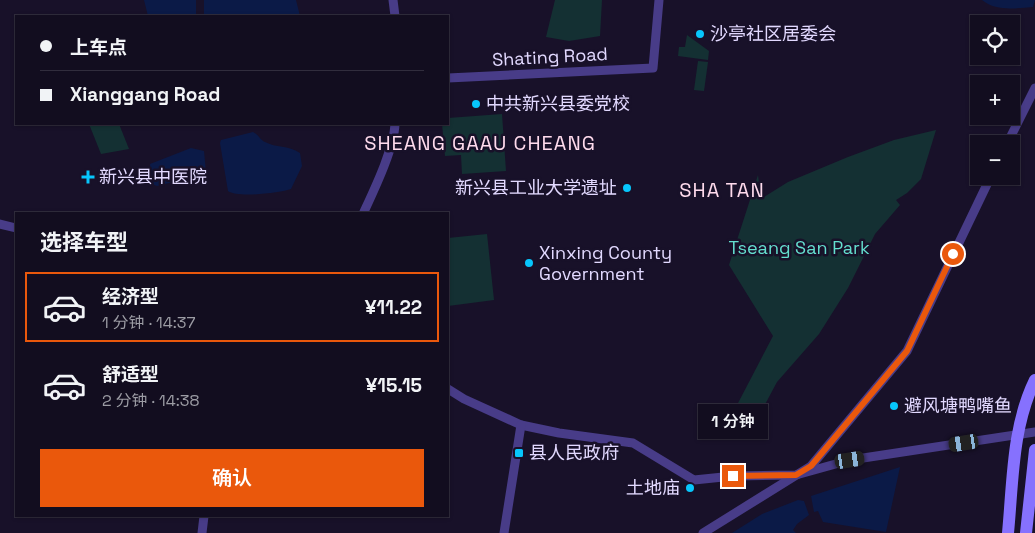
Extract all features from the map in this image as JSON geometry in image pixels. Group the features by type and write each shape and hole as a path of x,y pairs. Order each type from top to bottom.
{"main road":[{"path":"1008,533 1016,435 1026,398 1035,380"},
{"path":"1026,533 1035,450"}],"street":[{"path":"393,0 395,15"},
{"name":"Shating Road","path":"449,78 653,68 659,0"},
{"path":"1012,135 1035,88"},
{"path":"364,212 395,134 395,125"},
{"path":"703,533 811,466 907,351 987,185"},
{"path":"0,224 15,228"},
{"path":"449,390 464,399 521,424 559,433 633,443 694,480 733,476 796,475 850,460 1035,432"},
{"path":"504,533 521,424"},
{"path":"202,533 204,517"}],"green space":[{"path":"555,0 602,0 600,36 569,41 546,37"},
{"path":"687,35 709,51 708,60 678,56 679,47 685,47"},
{"path":"698,61 708,62 704,91 694,90"},
{"path":"502,114 506,171 462,174 461,155 445,156 442,125 449,125 449,118"},
{"path":"89,125 119,125 129,149 101,154"},
{"name":"Tseang San Park","path":"936,130 921,179 907,193 896,200 900,205 875,234 848,288 819,334 777,382 746,440 724,430 773,336 729,265 758,175 761,199 788,182 848,157 894,140"},
{"path":"487,234 494,300 449,306 449,238"}],"water":[{"path":"144,0 196,0 196,15 148,15"},
{"path":"204,0 296,0 300,15 204,15"},
{"path":"982,0 1035,0 1033,7 1000,8"},
{"path":"253,132 269,144 300,153 302,166 291,189 249,194 228,191 221,140"},
{"path":"191,148 204,151 205,174 157,186 154,185 150,164"},
{"path":"900,467 886,532 823,522 818,511 814,512 811,496"},
{"path":"798,500 804,501 809,515 797,524 793,530 796,533 732,533 762,514"}],"place":[{"name":"沙亭社区居委会","path":"700,34"},
{"name":"中共新兴县委党校","path":"476,104"},
{"name":"新兴县中医院","path":"88,177"},
{"name":"新兴县工业大学遗址","path":"627,188"},
{"name":"Xinxing County Government","path":"529,263"},
{"name":"避风塘鸭嘴鱼","path":"894,406"},
{"name":"县人民政府","path":"519,453"},
{"name":"土地庙","path":"690,488"}],"district":[{"name":"SHEANG GAAU CHEANG","path":"480,143"},
{"name":"SHA TAN","path":"722,190"}],"route":[{"path":"733,476 796,475 811,466 907,351 953,254"}]}
